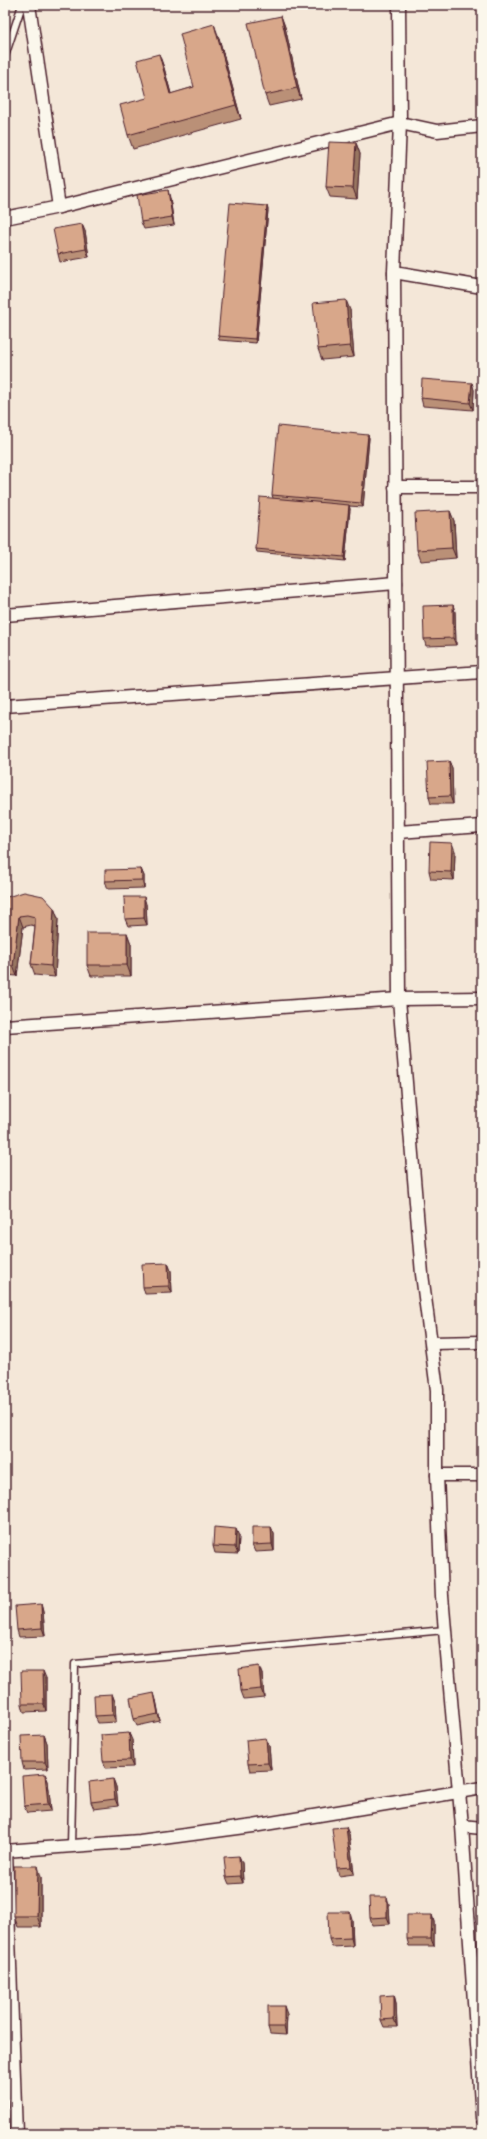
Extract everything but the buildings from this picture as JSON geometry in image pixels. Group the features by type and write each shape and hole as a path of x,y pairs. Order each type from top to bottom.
{"street":[{"path":"29,5 59,207"},
{"path":"399,5 400,122 394,272 399,1000 422,1274 437,1390 437,1475 445,1630 462,1826 482,2118"},
{"path":"5,218 59,207 400,122 437,131 482,126"},
{"path":"394,272 482,287"},
{"path":"395,487 482,487"},
{"path":"5,615 396,584"},
{"path":"5,706 482,672"},
{"path":"398,832 482,826"},
{"path":"5,1026 399,1000 482,998"},
{"path":"432,1343 482,1342"},
{"path":"437,1475 482,1475"},
{"path":"16,2134 5,1851 140,1841 253,1826 482,1788"},
{"path":"462,1826 482,1828"}],"lane":[{"path":"5,56 22,5"},
{"path":"72,1846 75,1664 445,1630"}]}
